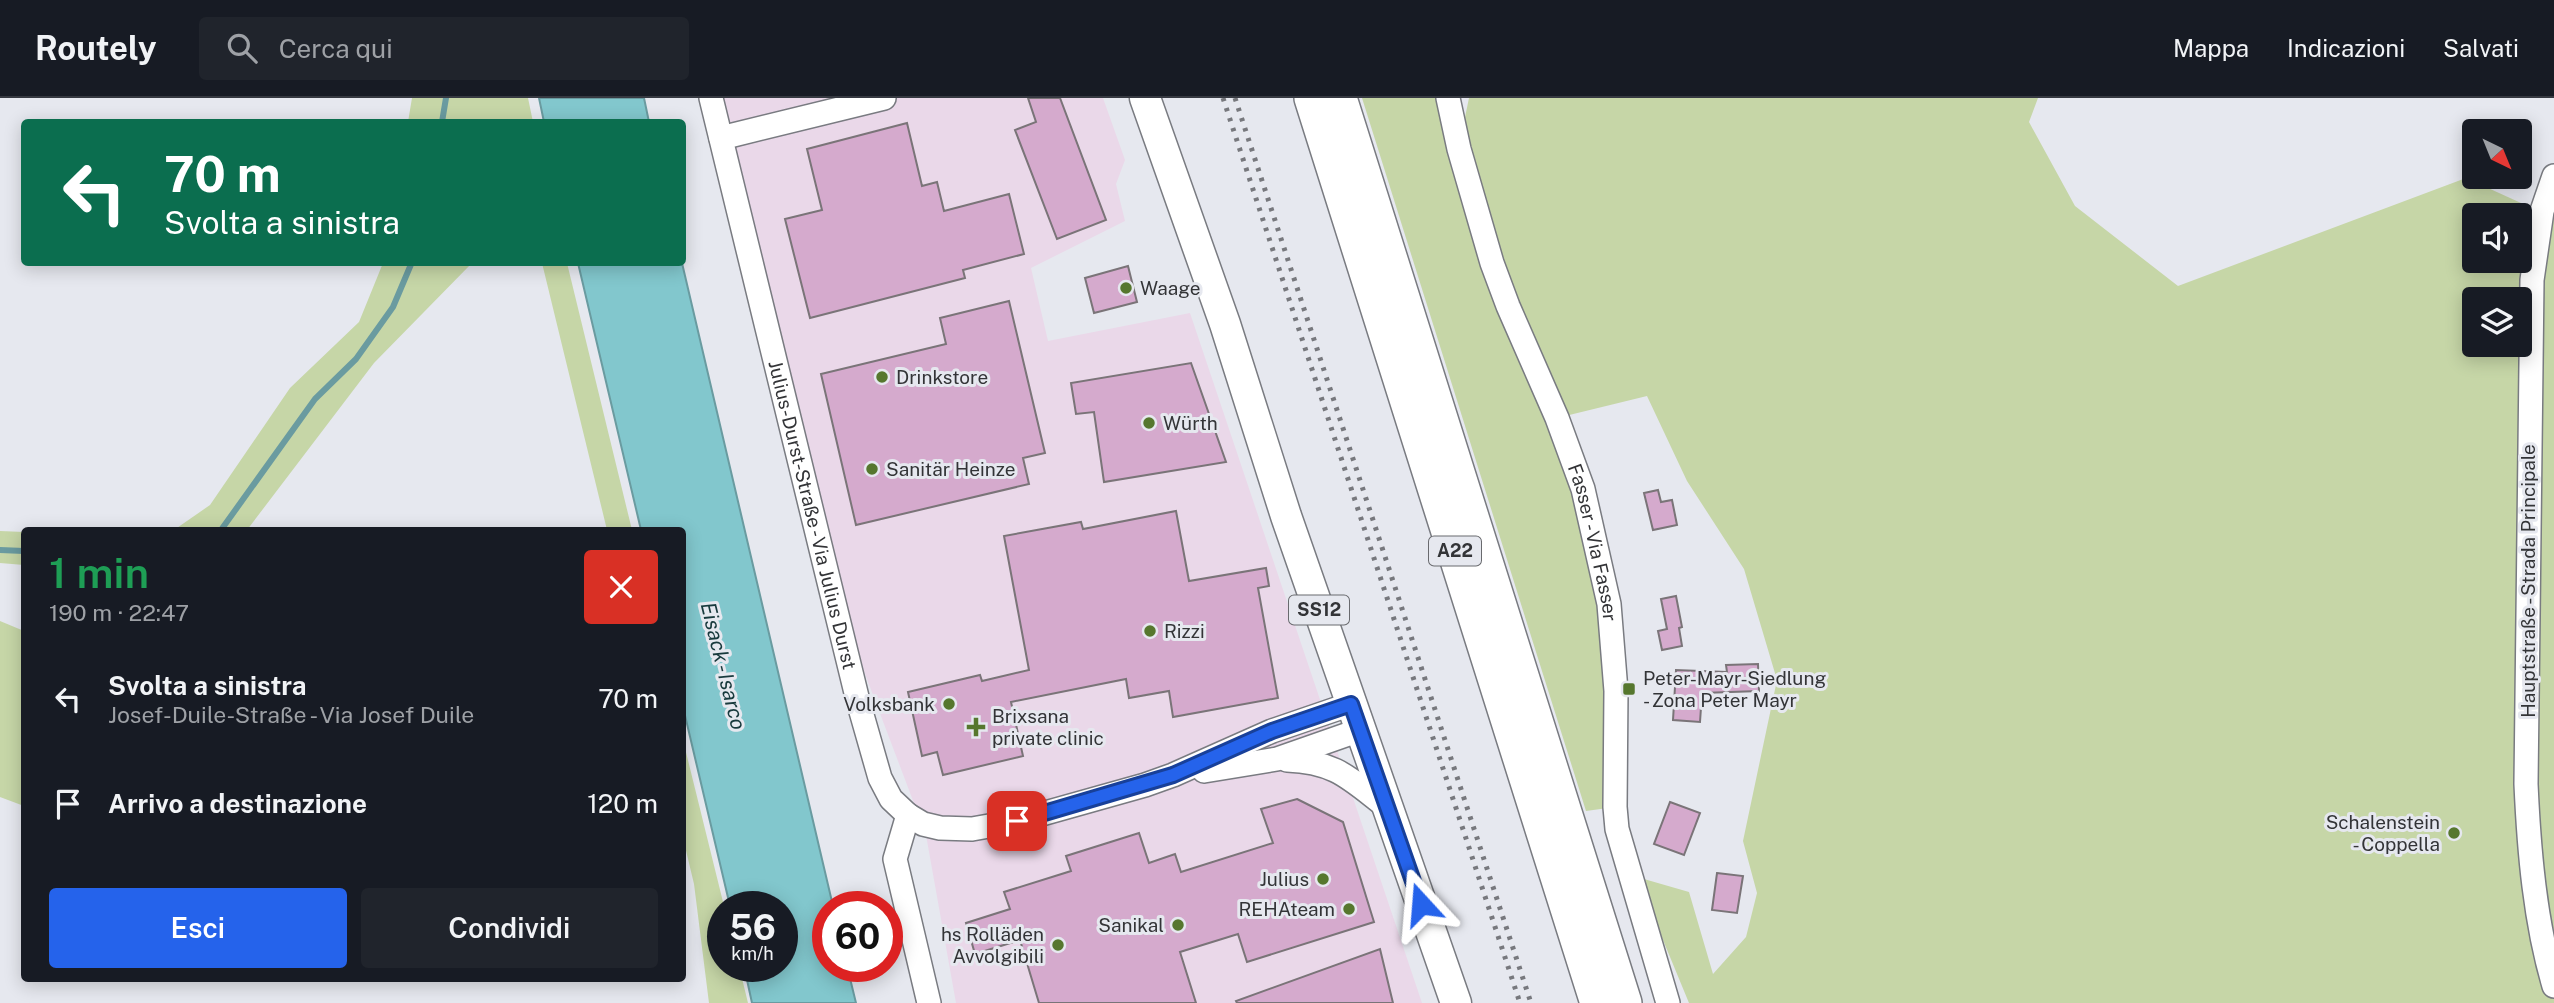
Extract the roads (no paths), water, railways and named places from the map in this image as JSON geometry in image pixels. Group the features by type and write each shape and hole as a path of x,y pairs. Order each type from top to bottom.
{"highway":[{"name":"A22","path":"1312,98 1598,1003"},
{"name":"A22","path":"1339,98 1624,1003"}],"main road":[{"name":"SS12","path":"1145,98 1225,324 1286,516 1355,717 1456,1003"}],"street":[{"name":"Julius-Durst-Straße - Via Julius Durst","path":"711,98 806,490 880,778 891,799 908,815"},
{"path":"721,138 884,98"},
{"name":"Fasser - Via Fasser","path":"1448,98 1459,149 1492,263 1557,418 1583,489 1609,604 1616,691 1617,829 1668,1003"},
{"name":"Hauptstraße - Strada Principale","path":"2554,176 2542,211 2532,280 2526,771 2528,835 2539,913 2554,986"},
{"path":"1277,759 1355,717"},
{"path":"929,1003 895,859 908,815 923,824 940,828 972,829 1017,821 1173,775 1272,731 1355,717"},
{"path":"1173,775 1277,759 1312,761 1338,770 1388,808"}],"water":[{"path":"539,98 644,98 648,119 543,119"},
{"name":"Eisack - Isarco","path":"579,266 683,266 829,891 812,891 812,982 851,982 856,1003 752,1003 747,982 798,982 798,891 726,891 686,720 686,527 640,527"}],"waterway":[{"path":"442,119 446,98"},
{"path":"223,527 315,399 356,359 393,307 410,266"},
{"path":"0,550 21,551"}],"railway":[{"path":"1223,98 1520,1003"},
{"path":"1235,98 1531,1003"}],"place":[{"name":"Waage","path":"1126,288"},
{"name":"Drinkstore","path":"882,377"},
{"name":"Würth","path":"1149,423"},
{"name":"Sanitär Heinze","path":"872,469"},
{"name":"Rizzi","path":"1150,631"},
{"name":"Peter-Mayr-Siedlung - Zona Peter Mayr","path":"1629,689"},
{"name":"Volksbank","path":"949,704"},
{"name":"Brixsana private clinic","path":"976,727"},
{"name":"Schalenstein - Coppella","path":"2454,833"},
{"name":"Julius","path":"1323,879"},
{"name":"REHAteam","path":"1349,909"},
{"name":"Sanikal","path":"1178,925"},
{"name":"hs Rolläden Avvolgibili","path":"1058,945"}]}
